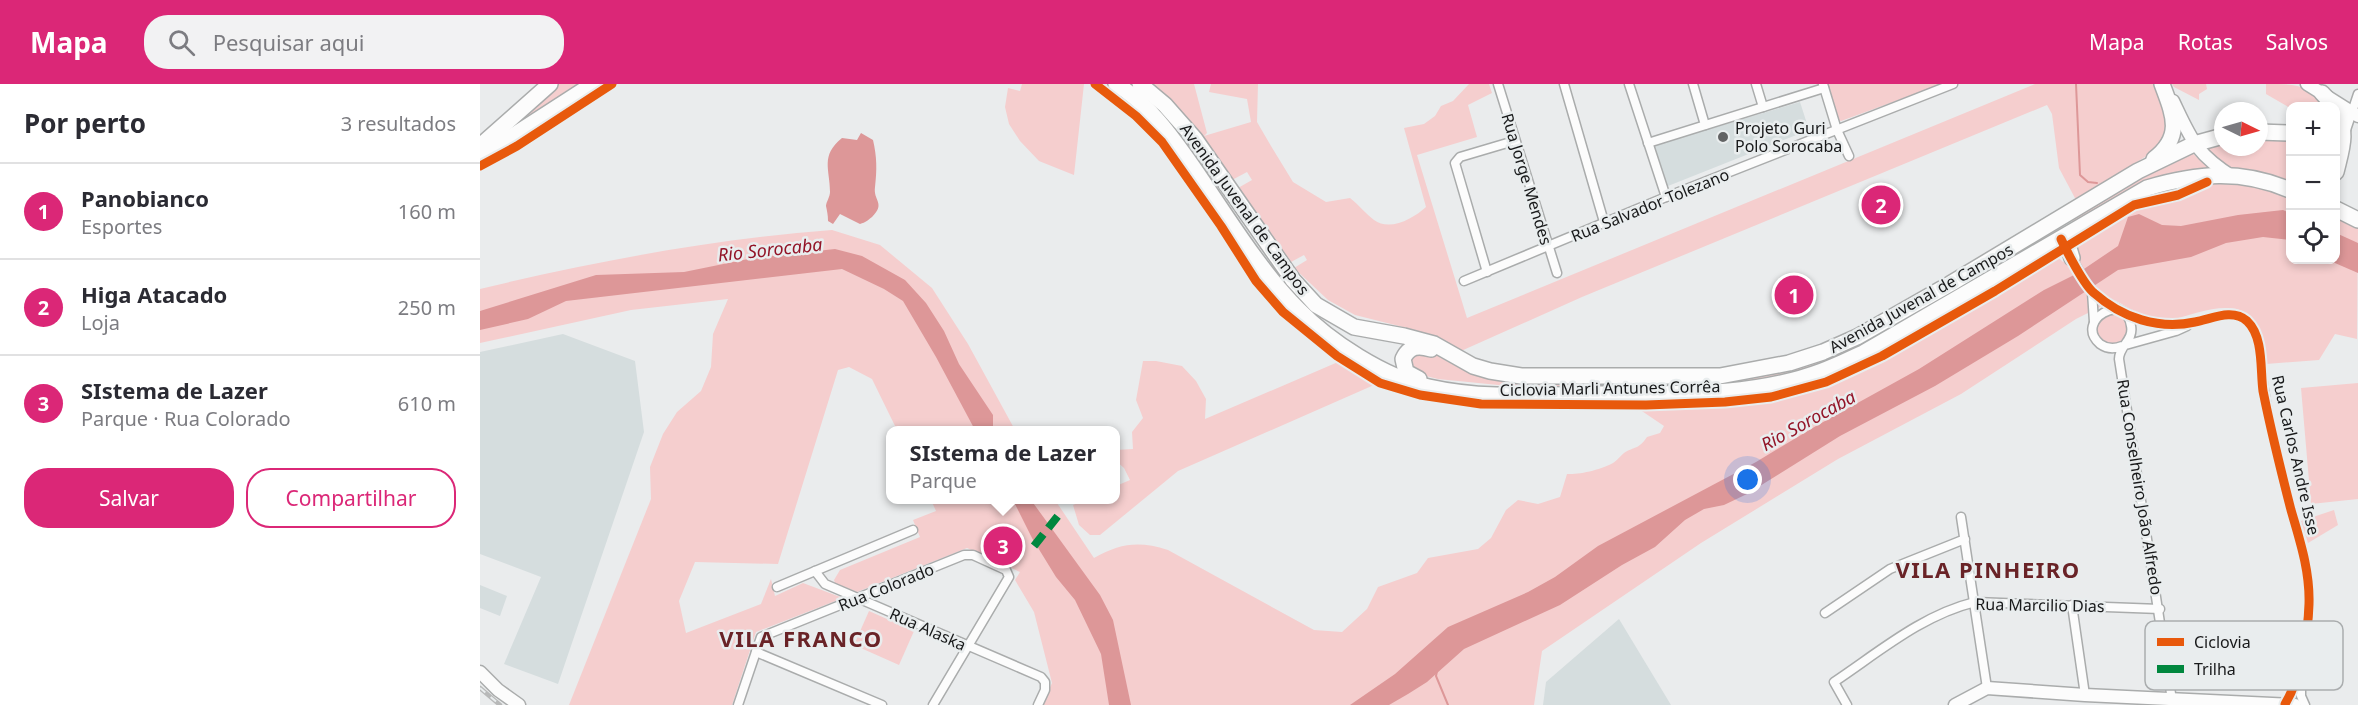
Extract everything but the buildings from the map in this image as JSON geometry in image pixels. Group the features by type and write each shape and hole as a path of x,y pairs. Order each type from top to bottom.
{"highway":[{"path":"480,146 536,98 548,84"},
{"path":"480,157 593,84"},
{"name":"Avenida Juvenal de Campos","path":"1116,84 1155,117 1274,282 1323,332 1349,350 1396,375 1429,387 1485,396 1721,392 1794,380 1822,371 1863,352 2146,188 2199,176 2258,179 2286,189"},
{"name":"Avenida Juvenal de Campos","path":"1140,84 1165,105 1195,139 1293,280 1316,305 1354,327 1434,344 1473,366 1521,376 1720,376 1789,363 1823,352 1857,337 2138,171 2194,144 2214,138"},
{"path":"2138,171 2161,154 2168,146 2173,132 2173,114 2163,84"},
{"path":"2322,93 2330,102"},
{"path":"2340,120 2346,140 2340,159"},
{"path":"2268,132 2286,133"},
{"path":"2061,239 2066,222 2076,209"},
{"path":"2338,210 2358,220"},
{"path":"2072,258 2068,244 2078,228"},
{"path":"2046,248 2060,249 2072,258"},
{"path":"1468,393 1411,376 1406,372 1403,359 1410,349 1423,347 1473,366"}],"main road":[{"path":"2163,84 2194,144 2212,164 2233,177"},
{"path":"2307,84 2355,114"},
{"path":"480,672 498,690 519,705"},
{"path":"1955,705 1988,688 2239,704 2295,705"}],"street":[{"path":"1564,84 1604,222"},
{"path":"1629,84 1666,197"},
{"path":"1693,84 1705,125"},
{"path":"1756,84 1763,107"},
{"name":"Rua Salvador Tolezano","path":"1464,281 1666,197 1953,84"},
{"name":"Rua Jorge Mendes","path":"1499,85 1557,273"},
{"path":"1648,143 1823,86 1837,130 1849,156"},
{"path":"2346,140 2355,114 2358,94"},
{"path":"1487,272 1455,163 1456,160 1515,141"},
{"path":"2061,239 2092,292 2094,333 2100,344 2112,348 2122,346 2129,339 2132,326 2121,311 2108,310 2097,317 2094,323"},
{"name":"Rua Carlos Andre Isse","path":"2092,292 2121,311 2156,324 2193,323"},
{"name":"Rua Carlos Andre Isse","path":"2122,346 2176,331 2193,323 2230,314 2244,319 2256,334 2264,391 2292,513 2302,542 2308,579 2309,604 2306,621"},
{"name":"Rua Conselheiro João Alfredo","path":"2122,346 2119,359 2162,621"},
{"path":"1961,517 1988,688"},
{"path":"777,587 913,530"},
{"path":"1825,613 1890,569 1965,539"},
{"name":"Rua Colorado","path":"756,652 761,637 968,554 1006,570 1009,577 968,646"},
{"name":"Rua Alaska","path":"815,571 825,584 1041,677 1045,682 1045,690 1038,705"},
{"name":"Rua Marcilio Dias","path":"1847,705 1834,682 1929,618 1953,608 1975,602 2160,609"},
{"path":"2072,605 2085,695"},
{"path":"933,705 968,646"},
{"path":"738,705 756,652 882,705"},
{"name":"Rua Conselheiro João Alfredo","path":"2171,690 2172,700"},
{"name":"Rua Carlos Andre Isse","path":"2284,704 2292,690"},
{"name":"Rua Carlos Andre Isse","path":"2301,690 2305,705"}],"shaded area":[{"path":"553,84 577,84 523,124 519,122 519,118"},
{"path":"1022,84 1084,84 1074,175 1039,161 1020,141 1009,124 1005,107 1008,88 1020,91"},
{"path":"1151,84 1194,84 1207,133 1204,136 1251,122 1247,99 1209,92 1211,84 1258,84 1257,122 1293,182 1326,202 1350,198 1374,220 1387,225 1402,222 1426,207 1404,128 1424,124 1435,116 1441,106 1453,101 1469,84 1489,84 1492,93 1468,105 1477,137 1417,155 1467,318 2035,84 2156,84 2166,125 2165,133 2156,150 2076,200 2059,168 2052,114 2047,105 1582,297 1461,351 1436,338 1411,329 1355,315 1328,300 1294,268 1307,260 1304,255 1291,262 1238,188 1252,180 1247,172 1232,180 1195,126"},
{"path":"1828,84 1942,84 1841,121 1838,120"},
{"path":"2172,84 2206,84 2207,89 2199,94 2199,100"},
{"path":"2266,84 2285,84 2307,89 2323,102 2286,102 2286,106 2266,94"},
{"path":"1800,102 1809,130 1668,186 1665,185 1654,148 1656,145"},
{"path":"861,133 873,140 876,164 875,192 879,205 872,217 860,224 840,214 833,224 828,221 826,206 830,192 829,157 835,145 842,138 857,140"},
{"path":"2268,138 2286,138 2286,181 2234,169 2224,165 2203,149 2214,145 2214,156 2268,156"},
{"path":"2191,152 2210,169 2071,224 2081,213 2167,163"},
{"path":"2199,179 2250,184 2286,195 2286,264 2340,264 2340,218 2358,227 2357,339 2335,334 2319,360 2266,364 2260,331 2253,319 2244,312 2221,308 2162,320 2141,314 2114,300 2076,319 1961,394 1838,459 1701,543 1542,651 1534,705 1042,705 1052,683 1034,612 1015,580 1020,572 967,548 857,592 835,583 834,580 840,570 920,537 913,520 936,511 933,504 1058,504 1094,558 1113,549 1130,545 1148,545 1168,550 1314,630 1342,632 1367,609 1378,587 1417,573 1428,558 1478,549 1491,538 1506,510 1518,500 1538,504 1560,497 1567,474 1584,473 1609,465 1624,453 1639,446 1647,437 1660,433 1664,426 1627,401 1772,390 2050,252 2063,262 2080,253 2076,245 2078,237 2152,192"},
{"name":"Rio Sorocaba","path":"2286,211 2286,240 2263,237 2226,243 2191,257 2118,270 2018,336 1935,386 1840,436 1747,494 1724,505 1704,509 1685,520 1655,547 1622,565 1560,605 1464,649 1427,682 1389,705 1350,705 1395,674 1448,627 1528,592 1555,577 1598,546 1756,462 1919,369 2044,290 2078,273 2118,246 2128,217 2139,214 2162,225 2181,226 2238,215"},
{"path":"2062,225 2061,231 1885,335 1815,369 1728,386 1539,389 1438,379 1418,374 1411,369 1409,357 1412,352 1429,351 1461,369 1476,374 1786,369"},
{"path":"832,230 880,245 932,288 968,344 1013,426 895,426 872,379 849,367 838,370 778,564 695,562 679,601 686,633 761,604 771,579 775,596 803,583 843,598 756,632 732,705 569,705 651,499 650,467 663,434 677,412 701,391 711,367 713,334 728,299 631,310 480,343 480,289 655,252"},
{"path":"2340,235 2358,243 2358,273 2337,264 2340,264"},
{"name":"Rio Sorocaba","path":"835,249 862,256 905,280 926,303 944,331 959,364 993,415 993,426 973,426 903,301 884,289 842,269 566,301 528,319 480,330 480,311 596,275 684,272 753,258"},
{"path":"2112,314 2123,318 2127,329 2123,340 2112,344 2101,340 2097,329 2101,318"},
{"path":"563,334 635,361 644,432 558,684 504,664 541,577 480,554 480,352"},
{"path":"1143,361 1182,366 1196,381 1206,399 1205,419 1338,362 1374,385 1178,471 1100,535 1090,535 1079,525 1073,505 1120,504 1120,484 1130,480 1120,464 1120,450 1133,449 1132,432 1143,418 1136,400"},
{"path":"2358,383 2358,499 2311,504 2301,388"},
{"path":"1015,504 1034,504 1100,595 1113,620 1131,705 1109,705 1101,654 1075,600 1056,577 1032,538"},
{"path":"2334,510 2338,525 2308,543 2301,521"},
{"path":"480,585 507,596 500,616 480,608"},
{"path":"869,611 914,631 899,665 854,645"},
{"path":"1619,619 1671,705 1543,705 1546,682"}],"waterway":[{"path":"2076,84 2080,175 2088,182 2097,183"},
{"path":"1437,671 1436,676 1448,705"}],"railway":[{"path":"480,688 500,705"}],"marked path":[{"path":"1034,546 1061,512"}],"cycle path":[{"path":"480,166 517,146 612,84"},
{"name":"Ciclovia Marli Antunes Corrêa","path":"1095,84 1136,116 1162,142 1221,226 1256,281 1283,312 1337,356 1380,383 1420,395 1481,404 1646,405 1725,402 1771,397 1826,382 1882,356 1995,291 2134,205 2178,195 2207,182"},
{"path":"2061,239 2090,289 2105,302 2129,315 2142,320 2168,324 2235,315 2247,321 2252,328 2259,345 2263,391 2269,421 2304,556 2309,592 2308,621"},
{"path":"2285,704 2292,690"}],"place":[{"name":"Projeto Guri Polo Sorocaba","path":"1723,137"},
{"name":"Higa Atacado","path":"1881,205"},
{"name":"Panobianco","path":"1794,295"},
{"name":"SIstema de Lazer","path":"1003,546"}],"district":[{"name":"VILA PINHEIRO","path":"1988,569"},
{"name":"VILA FRANCO","path":"801,638"}]}
